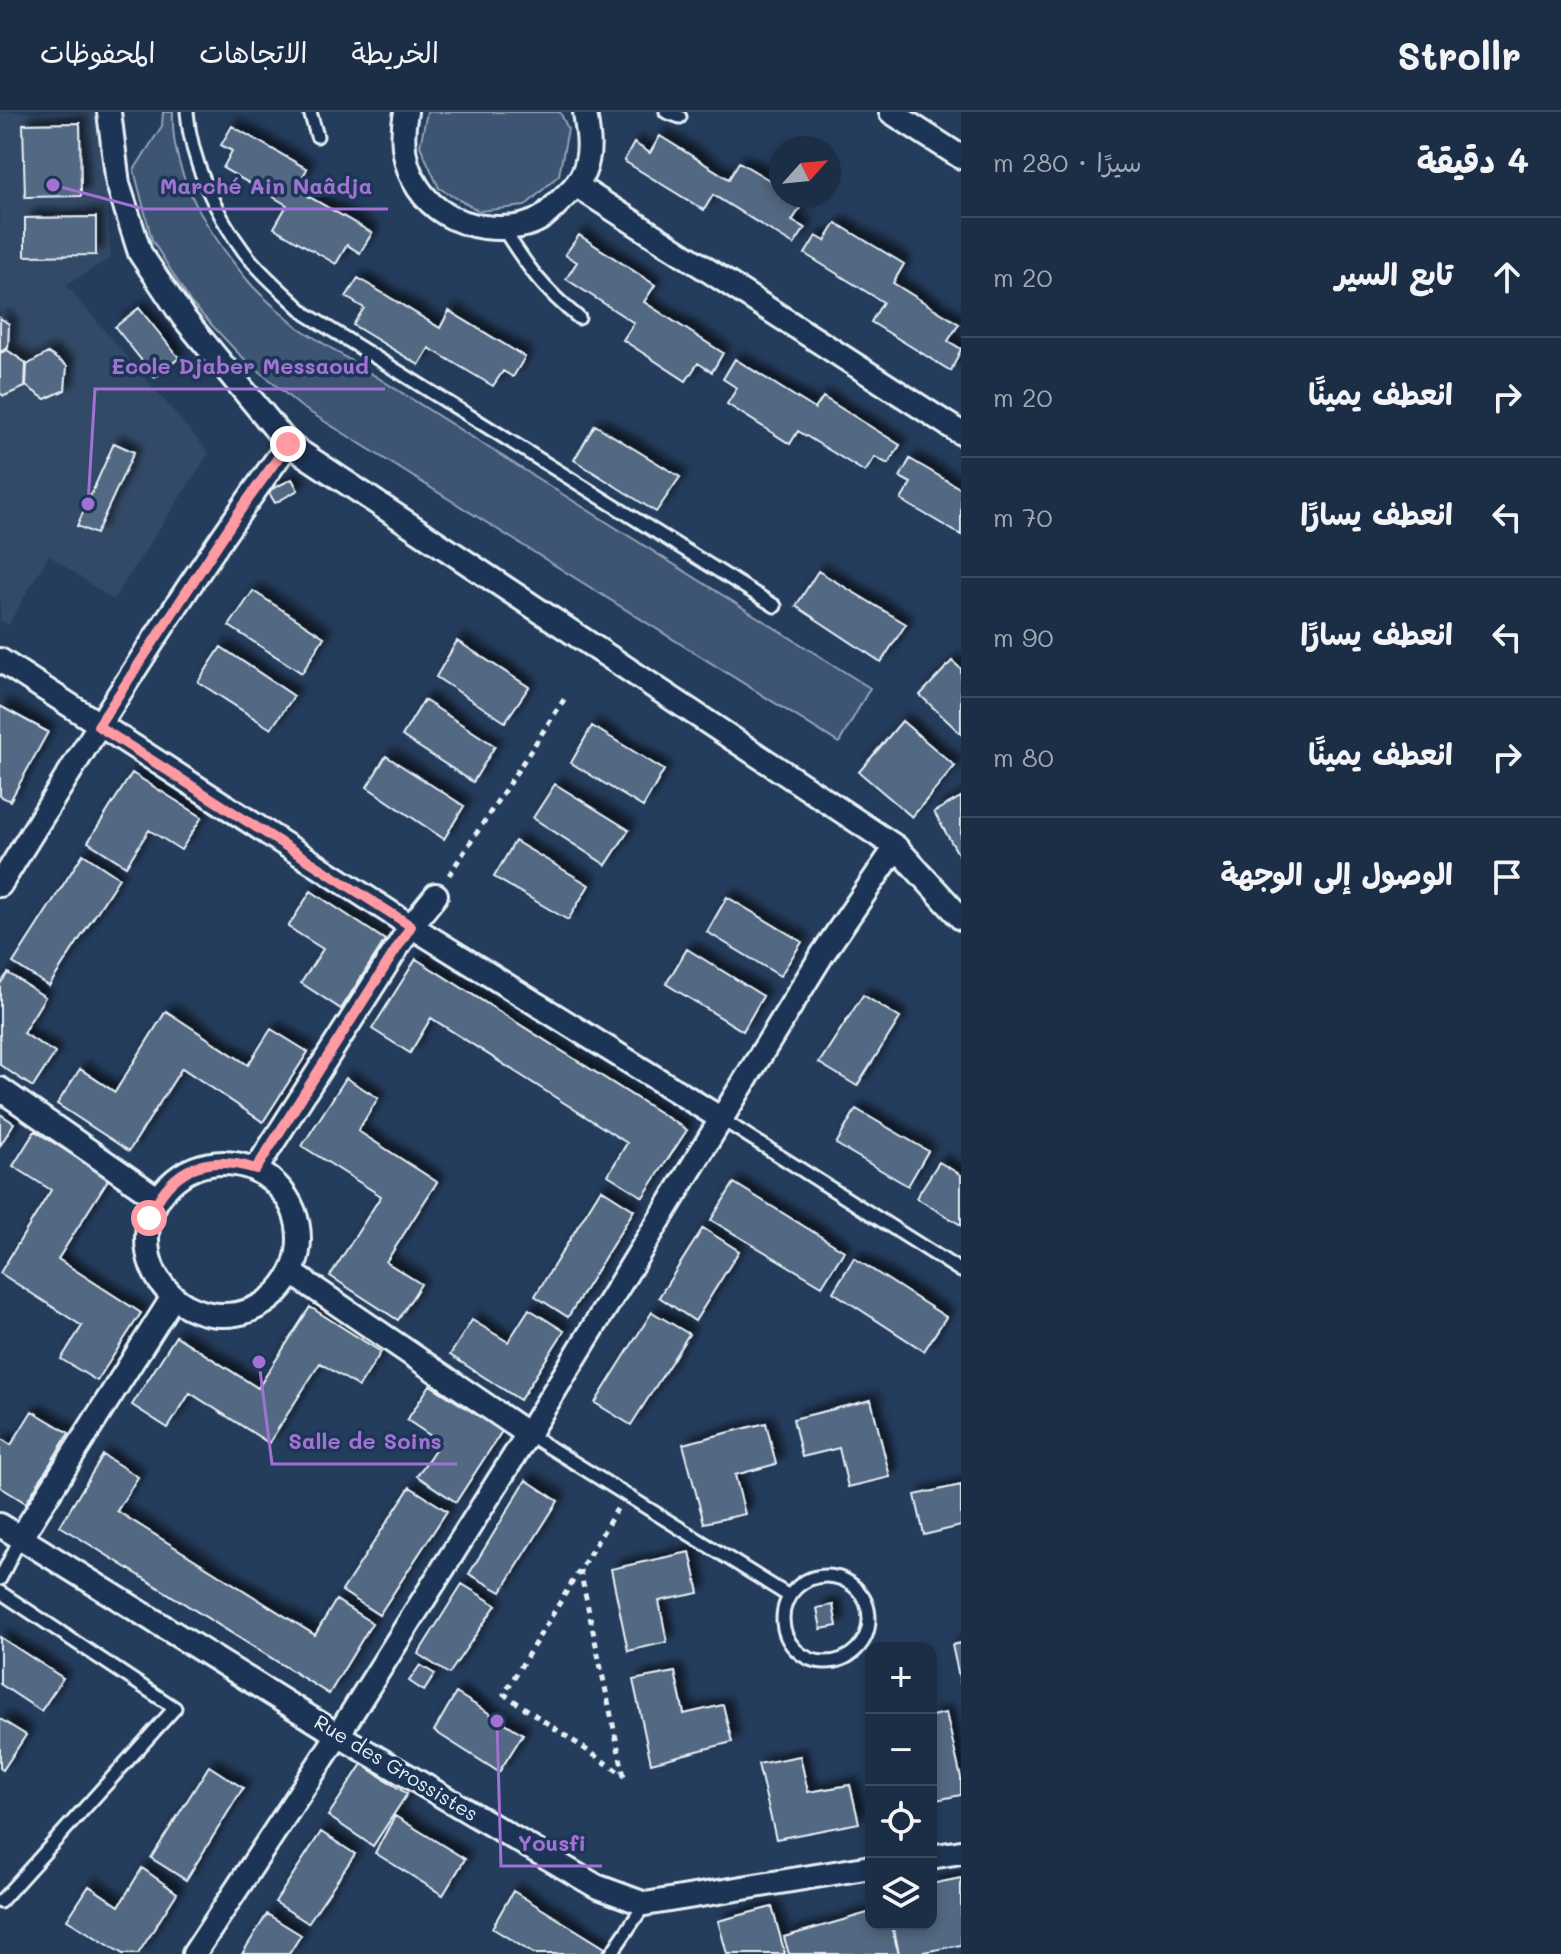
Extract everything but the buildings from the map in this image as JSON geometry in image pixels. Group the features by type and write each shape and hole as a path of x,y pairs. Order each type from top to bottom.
{"street":[{"path":"109,112 118,184 140,253 183,317 288,444 896,847 961,918"},
{"path":"406,112 403,128 406,161 417,186 438,210 462,224 504,230 541,219 577,186 587,161 589,138 585,112"},
{"path":"891,112 961,157"},
{"path":"577,186 961,433"},
{"path":"0,885 98,726 239,512 288,444"},
{"path":"0,660 411,926 723,1120"},
{"path":"194,1954 338,1735 528,1434 822,955 896,847"},
{"path":"256,1169 411,926 436,895"},
{"path":"0,1089 157,1198"},
{"path":"235,1162 256,1169 281,1187 296,1214 300,1244 292,1273 275,1296 252,1311 224,1316 197,1311 173,1297 154,1271 146,1239 149,1218 157,1198 172,1181 201,1165 235,1162"},
{"path":"292,1273 528,1434"},
{"path":"21,1537 173,1297"},
{"name":"Rue des Grossistes","path":"0,1525 338,1735 596,1886 645,1904 865,1868"},
{"path":"937,1856 961,1852"}],"lane":[{"path":"187,112 189,139 213,202 246,254 306,314 775,606"},
{"path":"310,112 317,136"},
{"path":"666,112 680,117"},
{"path":"504,230 525,264 550,295 579,318"},
{"path":"723,1120 961,1271"},
{"path":"528,1434 789,1596"},
{"path":"0,1579 21,1537"},
{"path":"826,1576 841,1579 854,1587 863,1599 869,1613 866,1636 847,1657 832,1662 809,1659 796,1651 787,1639 783,1625 789,1596 799,1585 812,1578 826,1576"},
{"path":"0,1592 175,1708 0,1902"},
{"path":"611,1954 645,1904"}],"path":[{"path":"436,895 567,695"},
{"path":"580,1569 625,1776 504,1694 580,1569 626,1495"}],"shaded area":[{"path":"0,112 100,112 111,257 66,285 209,453 113,600 49,555 8,625 0,620"},
{"path":"163,112 173,112 178,159 195,203 220,245 260,294 299,328 870,688 839,743 300,406 239,354 191,303 152,240 134,170 162,126"},
{"path":"427,112 560,112 568,129 559,175 525,206 479,211 439,188 420,146"}],"place":[{"name":"Marché Ain Naâdja","path":"53,185"},
{"name":"Ecole Djaber Messaoud","path":"88,504"},
{"name":"Salle de Soins","path":"259,1362"},
{"name":"Yousfi","path":"497,1721"}],"route":[{"path":"149,1218 157,1198 172,1181 191,1168 212,1162 235,1162 256,1169 411,926 98,726 239,512 288,444"}]}
